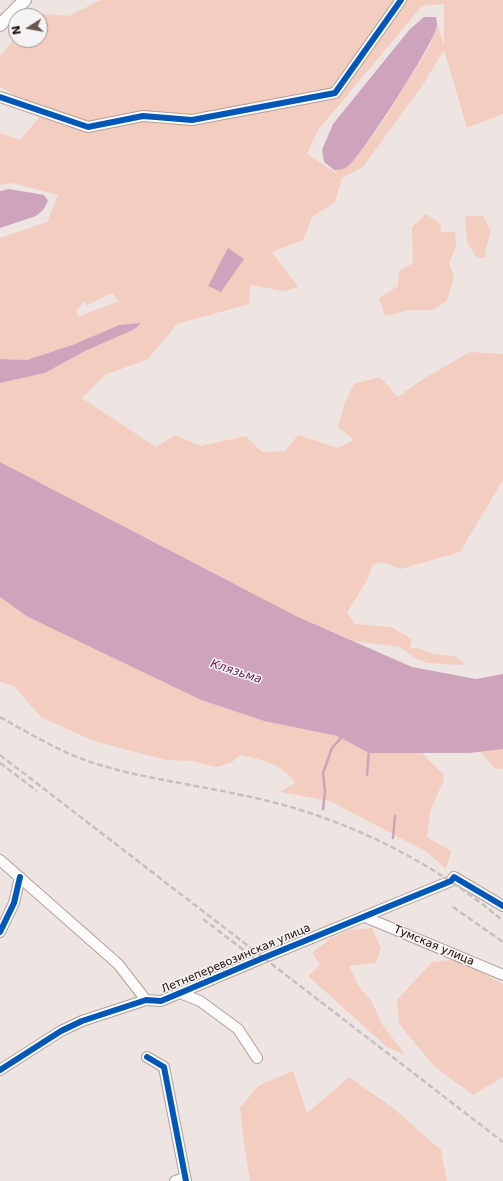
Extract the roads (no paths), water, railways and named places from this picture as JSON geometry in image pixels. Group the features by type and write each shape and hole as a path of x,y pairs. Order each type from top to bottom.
{"main road":[{"path":"0,25 26,0"}],"street":[{"path":"0,97 88,127 144,116 192,120 335,93 402,0"},
{"path":"0,860 118,964 146,1000"},
{"name":"Летнеперевозинская улица","path":"0,1070 61,1031 82,1021 146,1000 161,1001 180,994 263,958 451,881 454,876 503,906"},
{"path":"0,932 14,903 20,877"},
{"name":"Тумская улица","path":"365,917 503,975"},
{"path":"180,994 200,1001 238,1029 257,1058"},
{"path":"147,1057 164,1067 186,1179 175,1181"}],"water":[{"path":"424,17 436,17 437,26 411,76 380,124 353,161 346,168 334,170 324,162 322,150 333,124 410,29"},
{"path":"9,189 44,195 48,201 43,210 36,216 0,228 0,191"},
{"path":"228,248 244,259 221,292 208,286"},
{"path":"141,323 135,329 83,352 45,373 0,383 0,359 27,360 75,344 119,325"},
{"name":"Клязьма","path":"0,462 296,616 412,667 476,679 503,674 503,749 469,753 369,753 337,736 264,721 201,700 28,617 0,597"}],"waterway":[{"path":"323,809 325,792 323,773 332,748 341,738 339,735"},
{"path":"367,775 369,749"},
{"path":"393,838 395,816"}],"railway":[{"path":"0,717 53,746 94,763 134,774 276,803 306,812 367,835 396,849 452,882 503,921"},
{"path":"0,755 503,1142"},
{"path":"0,763 37,791"},
{"path":"453,907 503,942"},
{"path":"203,919 254,958"}]}
